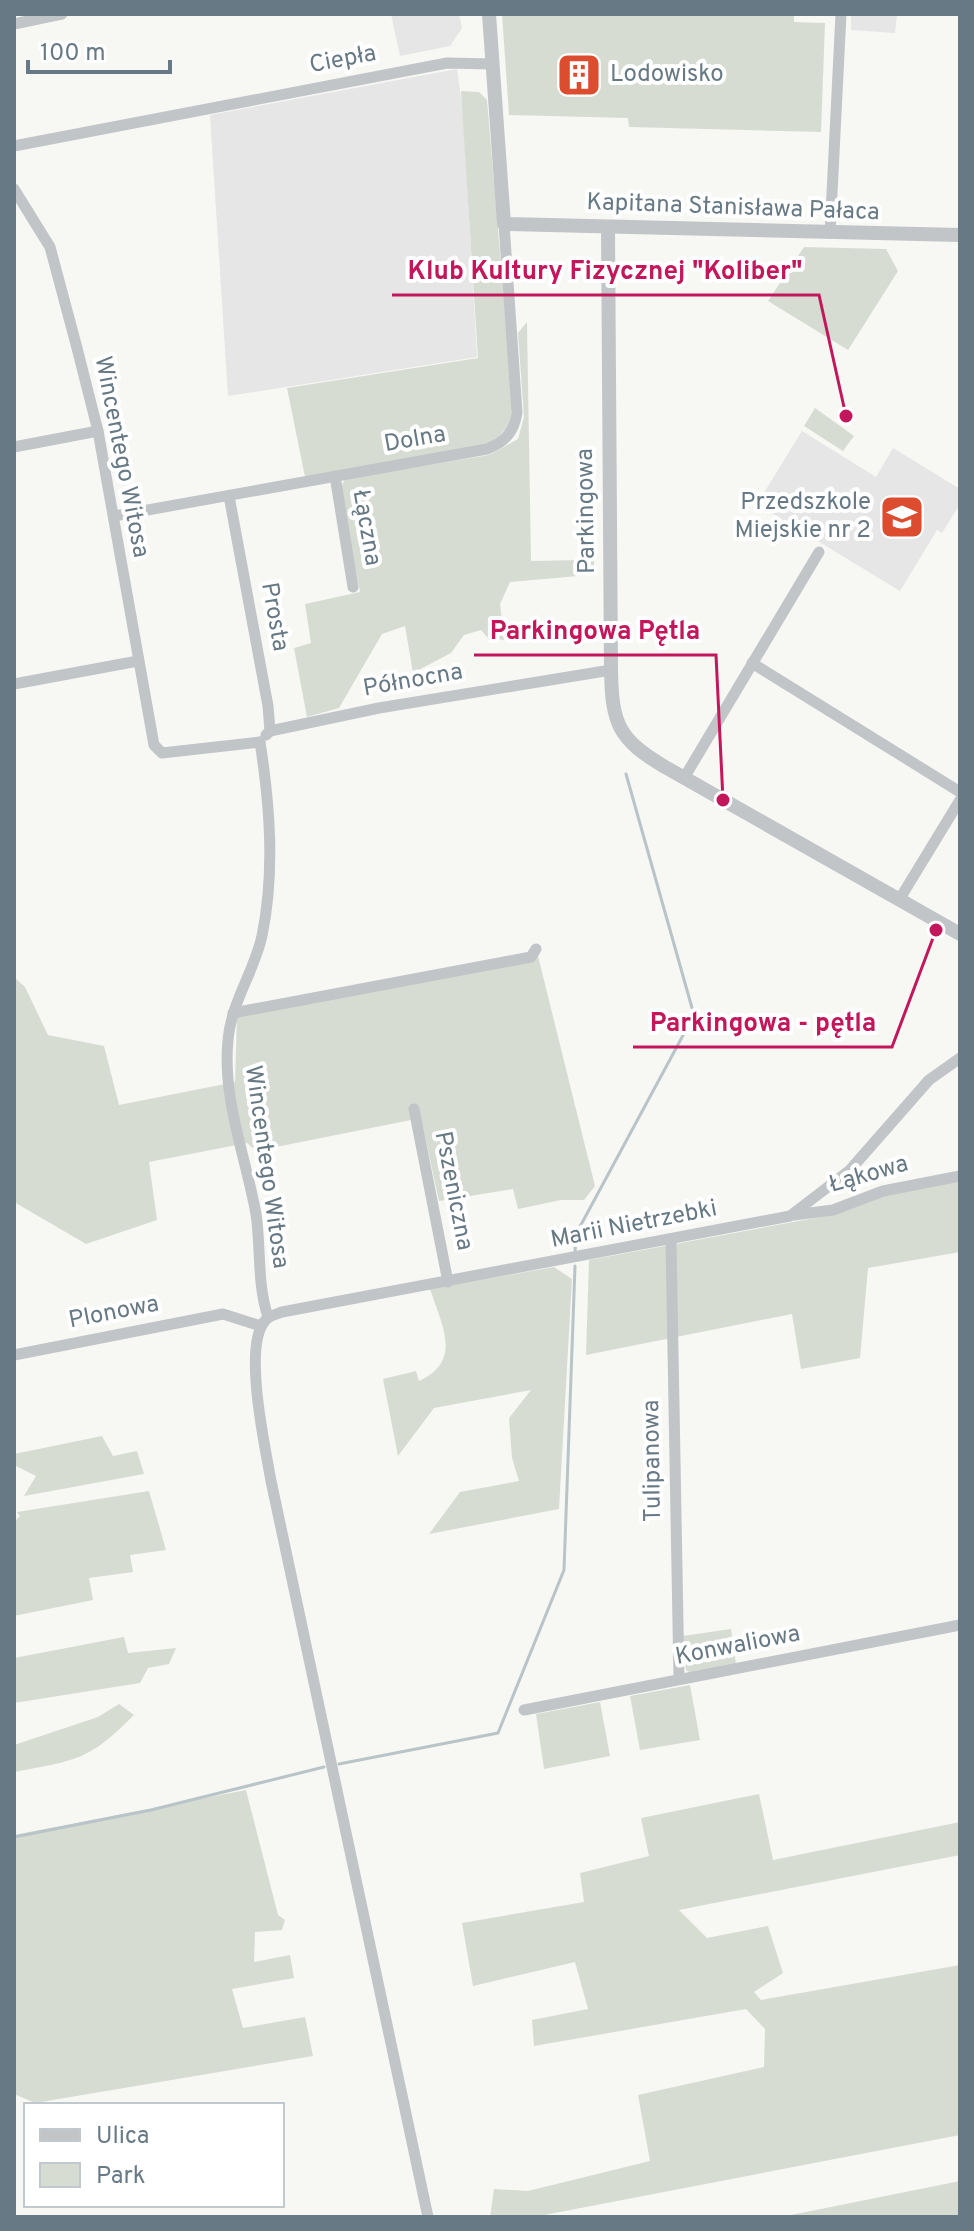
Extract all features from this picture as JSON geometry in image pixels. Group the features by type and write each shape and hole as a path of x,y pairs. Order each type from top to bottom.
{"street":[{"path":"14,24 62,14"},
{"path":"489,14 504,224"},
{"path":"831,159 835,14"},
{"path":"827,233 841,14"},
{"name":"Ciepła","path":"14,146 447,63 493,64"},
{"name":"Wincentego Witosa","path":"14,189 50,247 98,431 114,516 114,538 156,748 260,742 270,809 267,900 261,938 233,1013 228,1040 229,1083 256,1217 265,1322 256,1366 271,1481 428,2217"},
{"name":"Kapitana Stanisława Pałaca","path":"504,224 960,235"},
{"name":"Dolna","path":"114,516 487,449 502,442 513,430 517,404 504,224"},
{"name":"Parkingowa","path":"608,227 611,670 612,705 619,730 635,750 960,934"},
{"path":"14,447 98,431"},
{"name":"Łączna","path":"335,476 353,587"},
{"name":"Prosta","path":"229,496 270,731"},
{"path":"684,778 819,552"},
{"path":"14,682 138,661"},
{"path":"752,663 960,792"},
{"name":"Północna","path":"270,731 379,708 611,670"},
{"path":"260,742 270,731"},
{"path":"899,900 960,800"},
{"path":"233,1013 531,957 536,949"},
{"name":"Marii Nietrzebki","path":"265,1322 448,1282 790,1216 850,1170 929,1080 960,1058"},
{"name":"Pszeniczna","path":"414,1109 448,1282"},
{"name":"Łąkowa","path":"790,1216 833,1210 883,1191 960,1176"},
{"name":"Tulipanowa","path":"671,1241 679,1679"},
{"name":"Plonowa","path":"14,1355 223,1314 265,1322"},
{"name":"Konwaliowa","path":"524,1710 960,1625"}],"shaded area":[{"path":"391,14 459,14 462,28 450,46 400,56"},
{"path":"851,14 897,14 895,33 851,30"},
{"path":"457,69 463,112 477,357 228,396 210,115"},
{"path":"802,431 876,477 893,448 960,489 960,504 942,533 937,530 900,591 757,504"}],"green space":[{"path":"502,14 794,14 794,22 825,23 821,132 629,127 628,118 509,115"},
{"path":"461,91 479,92 487,100 511,381 512,410 508,424 488,445 305,477 287,388 478,358"},
{"path":"804,247 886,249 898,271 848,350 768,301"},
{"path":"527,322 531,561 584,560 584,547 594,547 594,572 590,575 510,582 500,604 504,640 488,638 481,630 464,635 451,653 413,673 405,626 382,634 339,708 307,717 294,648 311,643 305,604 360,592 340,489 345,479 489,455 518,439 524,417 518,333"},
{"path":"815,408 854,436 843,451 804,426"},
{"path":"538,956 595,1186 584,1200 561,1200 518,1209 513,1189 439,1201 421,1118 256,1151 247,1143 149,1162 157,1220 86,1244 14,1202 14,977 25,987 48,1035 104,1046 119,1105 235,1082 237,1016"},
{"path":"960,1181 960,1252 868,1268 860,1358 801,1369 792,1314 586,1355 589,1260 831,1215 887,1194"},
{"path":"554,1267 572,1279 559,1509 429,1534 460,1492 519,1481 512,1458 509,1418 531,1390 434,1408 398,1456 383,1379 416,1371 419,1381 433,1373 441,1363 446,1341 430,1289"},
{"path":"102,1436 113,1456 137,1451 144,1474 24,1496 36,1476 14,1465 14,1454"},
{"path":"149,1491 166,1550 130,1555 133,1572 89,1578 93,1600 14,1616 14,1522 20,1516 17,1512"},
{"path":"731,1629 736,1664 691,1673 686,1670 683,1636"},
{"path":"124,1637 128,1653 176,1648 169,1664 148,1668 140,1683 14,1703 14,1658"},
{"path":"690,1685 700,1740 640,1750 630,1696"},
{"path":"600,1702 610,1756 544,1769 536,1714"},
{"path":"119,1704 134,1715 92,1751 67,1761 14,1772 14,1745 98,1717"},
{"path":"246,1790 278,1915 285,1920 282,1930 255,1932 254,1962 290,1955 294,1978 232,1989 243,2028 305,2017 313,2056 35,2103 14,2094 14,1835"},
{"path":"759,1794 773,1860 960,1822 960,1855 679,1910 707,1938 768,1926 783,1973 754,1992 761,2000 960,1965 960,2135 534,2217 490,2217 494,2189 528,2191 650,2161 638,2095 764,2067 765,2029 746,2009 534,2046 532,2020 588,2009 575,1962 473,1986 462,1923 584,1902 580,1873 649,1856 641,1818"},
{"path":"960,2181 960,2217 781,2217"}],"waterway":[{"path":"575,1253 576,1234 694,1015 626,774"},
{"path":"339,1764 498,1733 564,1570 575,1266"},
{"path":"14,1837 151,1810 324,1767"}],"place":[{"name":"Lodowisko","path":"579,75"},
{"name":"Klub Kultury Fizycznej \"Koliber\"","path":"846,416"},
{"name":"Przedszkole Miejskie nr 2","path":"902,517"},
{"name":"Parkingowa Pętla","path":"723,800"},
{"name":"Parkingowa - pętla","path":"936,930"}]}
